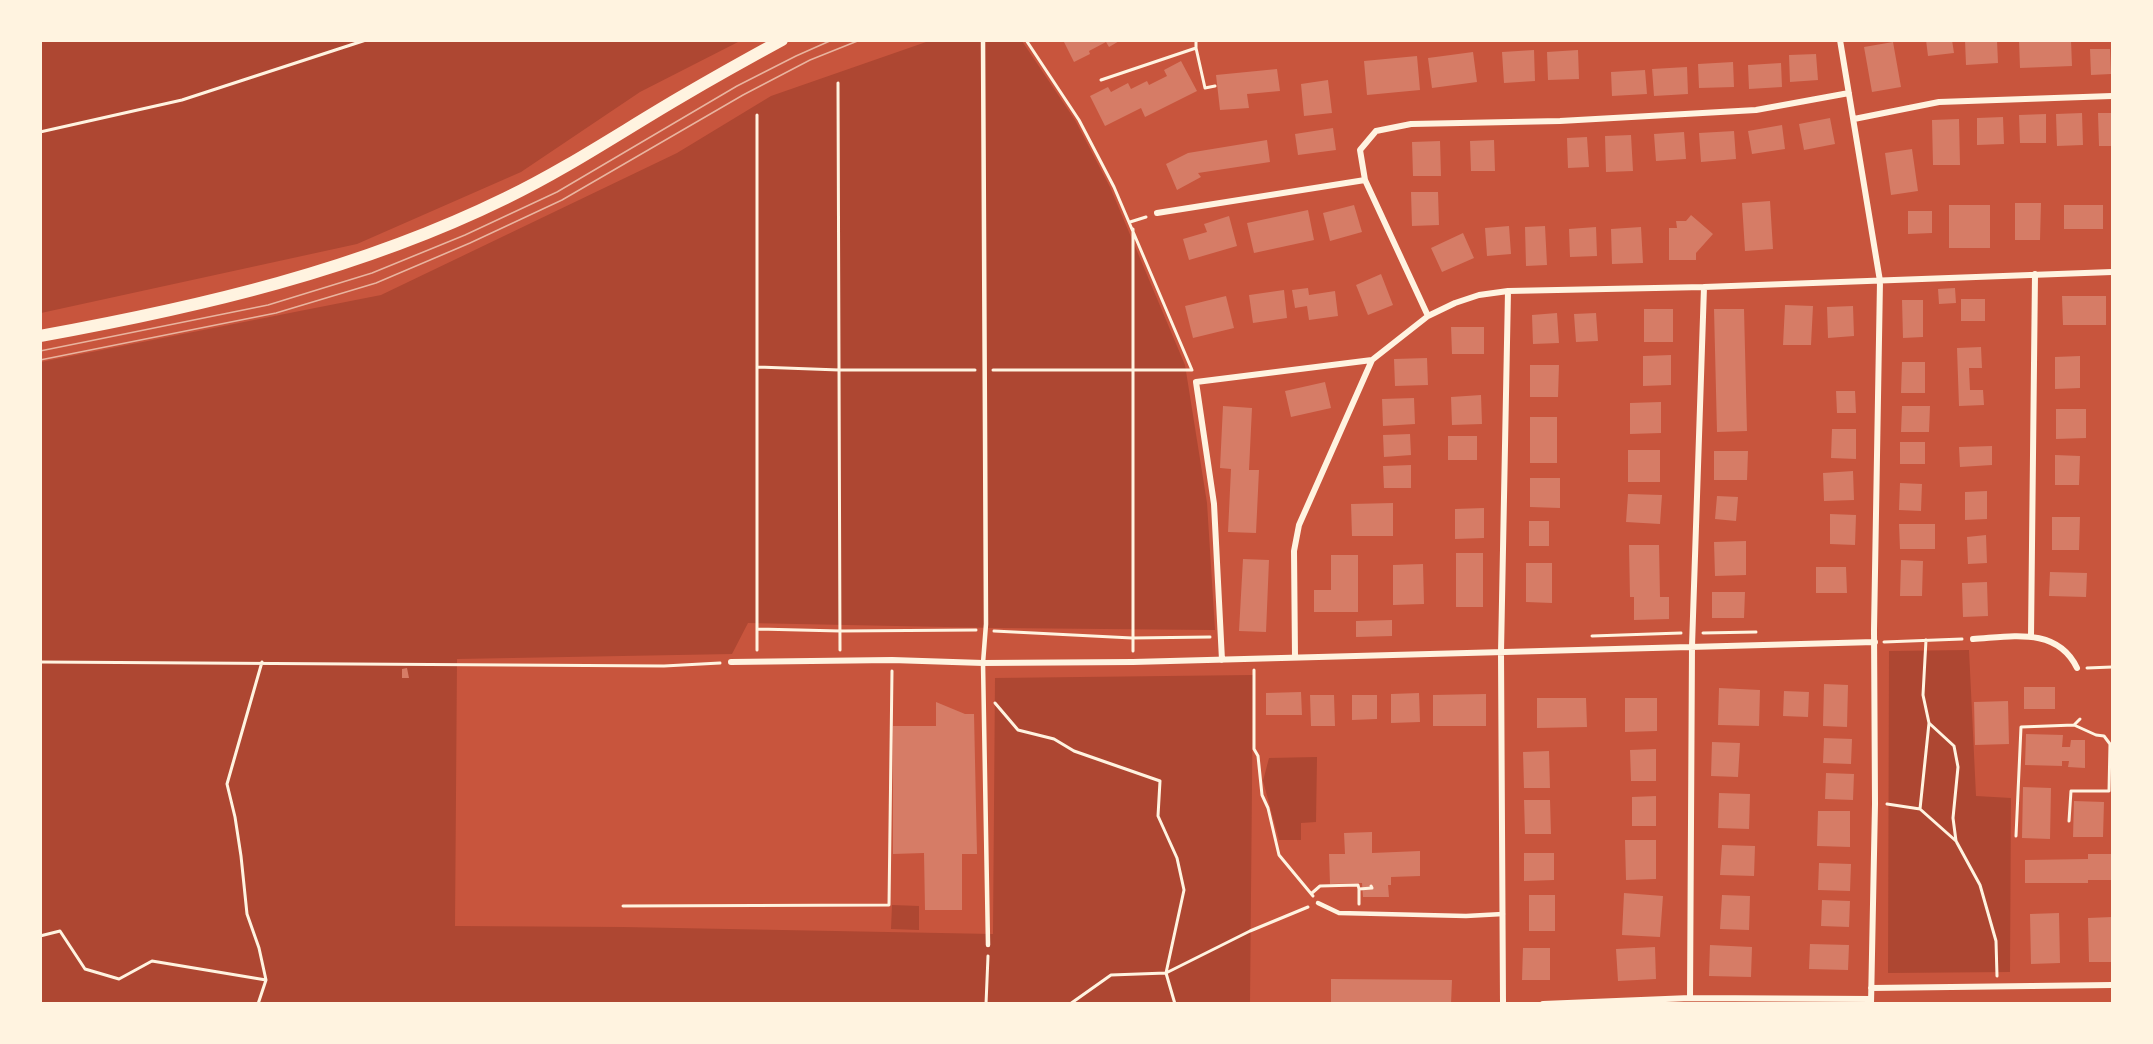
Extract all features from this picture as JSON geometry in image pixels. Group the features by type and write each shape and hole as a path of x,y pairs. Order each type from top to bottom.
{"main road":[{"path":"40,336 123,321 247,292 369,256 422,235 504,199 550,175 704,83 782,40"}],"street":[{"path":"1544,1004 1690,998 1706,1001 1871,1001 1880,281 1840,40"},
{"path":"1428,316 1365,180 1360,150 1376,132 1412,124 1571,121 1756,110 1849,93"},
{"path":"1854,119 1939,102 2112,96"},
{"path":"1158,213 1365,180"},
{"path":"1295,657 1294,551 1299,525 1372,360 1428,316 1455,303 1508,291 1704,287 2112,272"},
{"path":"2031,636 2035,274"},
{"path":"1690,998 1692,646 1704,287"},
{"path":"1503,1004 1501,652 1508,291"},
{"path":"1222,660 1214,504 1196,382 1372,360"},
{"path":"1973,639 2031,636 2063,648 2071,655 2077,668"},
{"path":"731,662 840,660 982,663 1133,662 1875,642"},
{"path":"1871,988 2112,985"}],"lane":[{"path":"983,40 986,624 982,663 988,945"},
{"path":"1317,903 1339,913 1368,915 1503,914"}],"path":[{"path":"40,132 182,100 366,40"},
{"path":"1026,40 1079,120 1130,222 1196,382"},
{"path":"1196,40 1205,88 1215,86"},
{"path":"1101,80 1196,48"},
{"path":"838,83 840,660"},
{"path":"757,115 757,661"},
{"path":"1130,222 1158,213"},
{"path":"1133,229 1133,662"},
{"path":"1875,642 1973,639"},
{"path":"1920,809 1929,723 1923,695 1926,640"},
{"path":"1070,1004 1111,975 1166,974 1250,931 1317,903 1279,855 1268,808 1262,795 1258,756 1254,749 1254,659"},
{"path":"623,906 889,905 892,660"},
{"path":"40,662 664,666 731,662"},
{"path":"258,1004 266,980 259,948 247,914 235,817 227,784 262,662"},
{"path":"2077,668 2112,667"},
{"path":"995,704 1018,730 1054,739 1074,751 1160,782 1158,816 1177,858 1184,890 1166,974 1175,1004"},
{"path":"2074,725 2080,719"},
{"path":"1929,723 1954,746 1958,767 1953,818 1956,842"},
{"path":"2016,836 2021,727 2074,725 2104,736 2110,744 2111,791 2071,791 2069,821"},
{"path":"1875,804 1897,804 1920,809 1956,842 1980,885 1996,941 1998,987"},
{"path":"1311,894 1320,886 1358,885 1359,906"},
{"path":"1359,889 1371,888 1371,886"},
{"path":"40,936 60,931 85,969 119,979 152,961 266,980"},
{"path":"986,1004 988,945"}],"shaded area":[{"path":"40,41 740,41 640,92 521,172 357,244 41,313"},
{"path":"929,41 1022,41 1075,120 1110,187 1185,365 1207,503 1215,630 748,623 732,654 457,659 455,926 993,934 995,678 1253,675 1250,1003 41,1004 41,362 381,295 677,153 771,96"},
{"path":"1969,650 1976,796 2011,798 2010,972 1888,973 1889,651"},
{"path":"1317,757 1316,822 1301,823 1301,840 1279,840 1263,781 1269,758"},
{"path":"892,905 919,906 919,930 891,929"}],"building":[{"path":"1063,40 1121,40 1109,47 1106,42 1074,62"},
{"path":"1926,40 1952,40 1954,53 1928,56"},
{"path":"1965,40 1997,40 1998,63 1966,65"},
{"path":"2019,40 2071,40 2072,66 2020,68"},
{"path":"1893,42 1901,87 1872,92 1864,47"},
{"path":"2090,49 2110,49 2111,74 2091,75"},
{"path":"1534,50 1535,81 1504,83 1502,52"},
{"path":"1578,50 1579,79 1548,80 1547,52"},
{"path":"1473,52 1477,82 1432,88 1428,58"},
{"path":"1816,54 1818,80 1790,82 1789,55"},
{"path":"1417,56 1420,90 1367,95 1364,61"},
{"path":"1181,61 1197,91 1145,117 1141,108 1105,126 1090,96 1108,87 1111,92 1128,83 1131,89 1147,81 1149,85 1167,76 1164,70"},
{"path":"1733,62 1734,87 1699,88 1698,64"},
{"path":"1781,63 1782,87 1749,89 1748,65"},
{"path":"1687,67 1688,94 1654,96 1652,69"},
{"path":"1277,69 1280,91 1247,94 1249,108 1220,110 1216,75"},
{"path":"1645,70 1647,94 1612,96 1611,72"},
{"path":"1328,80 1332,113 1304,116 1301,84"},
{"path":"2082,113 2083,145 2057,146 2056,114"},
{"path":"2098,113 2112,113 2112,146 2099,146"},
{"path":"2046,114 2046,143 2020,143 2019,115"},
{"path":"2003,117 2004,144 1977,145 1977,118"},
{"path":"1830,118 1835,144 1804,150 1799,124"},
{"path":"1959,119 1960,165 1933,165 1932,120"},
{"path":"1782,125 1785,149 1752,154 1748,131"},
{"path":"1333,128 1336,150 1298,155 1295,134"},
{"path":"1734,131 1736,159 1701,162 1699,133"},
{"path":"1684,132 1686,159 1656,161 1654,134"},
{"path":"1631,135 1633,171 1606,172 1605,136"},
{"path":"1587,137 1589,167 1568,168 1567,138"},
{"path":"1267,140 1270,162 1198,173 1201,177 1177,190 1166,164 1188,153"},
{"path":"1494,140 1495,171 1471,171 1470,141"},
{"path":"1440,141 1441,176 1413,176 1412,142"},
{"path":"1912,149 1918,191 1891,195 1885,153"},
{"path":"1411,192 1438,192 1439,225 1412,226"},
{"path":"1770,201 1773,249 1745,251 1742,203"},
{"path":"2015,203 2041,203 2040,240 2015,240"},
{"path":"1354,205 1362,232 1330,241 1323,213"},
{"path":"1949,205 1990,205 1990,248 1949,248"},
{"path":"2064,205 2103,205 2103,229 2064,229"},
{"path":"1308,210 1314,240 1254,253 1247,223"},
{"path":"1908,211 1932,211 1932,233 1908,234"},
{"path":"1691,215 1713,234 1696,253 1696,260 1669,260 1669,228 1677,228 1676,221 1686,221"},
{"path":"1229,216 1237,246 1189,260 1183,239 1207,232 1204,224"},
{"path":"1509,226 1511,254 1487,256 1485,228"},
{"path":"1545,226 1547,265 1526,266 1525,227"},
{"path":"1596,227 1597,256 1570,257 1569,229"},
{"path":"1641,227 1643,263 1612,264 1611,229"},
{"path":"1463,233 1474,258 1442,272 1431,248"},
{"path":"1381,274 1393,305 1368,315 1356,285"},
{"path":"1308,288 1309,295 1335,291 1338,316 1309,320 1307,306 1295,308 1292,290"},
{"path":"1955,288 1956,303 1939,304 1938,289"},
{"path":"1284,290 1287,318 1253,323 1249,295"},
{"path":"1226,296 1234,328 1193,338 1185,306"},
{"path":"2062,296 2106,296 2106,325 2063,325"},
{"path":"1961,299 1985,299 1985,321 1961,321"},
{"path":"1902,300 1923,300 1923,337 1903,338"},
{"path":"1785,305 1813,306 1811,345 1783,345"},
{"path":"1853,306 1854,336 1828,338 1827,307"},
{"path":"1644,309 1673,309 1673,342 1644,342"},
{"path":"1714,309 1744,309 1747,431 1717,432"},
{"path":"1557,313 1559,343 1533,344 1532,315"},
{"path":"1596,313 1598,341 1576,342 1574,314"},
{"path":"1451,327 1484,327 1484,354 1452,354"},
{"path":"1981,347 1982,368 1969,368 1970,390 1983,390 1984,405 1959,406 1957,348"},
{"path":"1671,355 1671,385 1643,386 1643,356"},
{"path":"2080,356 2080,388 2055,389 2055,357"},
{"path":"1427,358 1428,385 1395,386 1394,359"},
{"path":"1902,362 1925,362 1925,393 1901,393"},
{"path":"1530,365 1559,365 1558,397 1530,397"},
{"path":"1325,382 1331,408 1291,417 1285,391"},
{"path":"1836,391 1855,391 1856,413 1837,413"},
{"path":"1481,395 1482,424 1452,425 1451,397"},
{"path":"1414,398 1415,424 1383,426 1382,399"},
{"path":"1661,402 1661,433 1630,434 1630,403"},
{"path":"1223,406 1252,408 1249,470 1259,470 1256,533 1228,532 1231,469 1220,468"},
{"path":"1902,406 1930,406 1929,432 1901,432"},
{"path":"2056,409 2086,409 2086,438 2056,439"},
{"path":"1530,417 1557,417 1557,463 1530,463"},
{"path":"1832,429 1856,429 1856,459 1831,458"},
{"path":"1410,434 1411,455 1384,457 1383,435"},
{"path":"1448,436 1477,436 1477,460 1448,460"},
{"path":"1900,442 1925,442 1925,464 1900,464"},
{"path":"1992,446 1992,465 1960,467 1959,447"},
{"path":"1628,450 1660,450 1660,482 1628,482"},
{"path":"1714,451 1748,451 1747,480 1714,480"},
{"path":"2055,455 2080,456 2079,485 2055,485"},
{"path":"1411,465 1411,488 1384,488 1383,466"},
{"path":"1853,471 1854,500 1824,501 1823,473"},
{"path":"1530,478 1560,478 1560,508 1530,507"},
{"path":"1900,483 1922,484 1921,511 1899,510"},
{"path":"1987,491 1987,519 1965,520 1965,492"},
{"path":"1628,494 1662,495 1660,524 1626,522"},
{"path":"1717,496 1738,497 1736,521 1715,519"},
{"path":"1393,503 1393,536 1352,536 1351,504"},
{"path":"1484,508 1484,538 1455,539 1455,509"},
{"path":"1830,514 1856,515 1855,545 1830,544"},
{"path":"2052,517 2080,517 2079,550 2052,550"},
{"path":"1529,521 1549,521 1549,546 1529,546"},
{"path":"1899,524 1935,524 1935,549 1900,549"},
{"path":"1986,535 1987,563 1968,564 1967,537"},
{"path":"1746,541 1746,575 1715,576 1714,542"},
{"path":"1629,545 1659,545 1660,597 1669,597 1669,619 1634,620 1634,597 1630,597"},
{"path":"1456,553 1483,553 1483,607 1456,607"},
{"path":"1331,555 1358,555 1358,612 1314,612 1314,590 1331,590"},
{"path":"1243,559 1269,560 1266,632 1239,631"},
{"path":"1901,560 1923,561 1922,596 1900,596"},
{"path":"1526,563 1552,563 1552,603 1526,602"},
{"path":"1423,564 1424,604 1393,605 1393,565"},
{"path":"1816,567 1846,567 1847,593 1816,593"},
{"path":"2050,572 2087,573 2086,597 2049,596"},
{"path":"1987,582 1988,616 1963,617 1962,583"},
{"path":"1712,592 1745,592 1744,618 1712,618"},
{"path":"1392,620 1392,636 1356,637 1356,621"},
{"path":"407,668 409,678 402,678 402,669"},
{"path":"1824,684 1848,685 1847,727 1823,726"},
{"path":"2024,687 2055,687 2055,709 2024,709"},
{"path":"1719,688 1760,690 1759,726 1718,725"},
{"path":"1784,691 1809,692 1808,717 1783,716"},
{"path":"1301,692 1302,715 1266,715 1266,693"},
{"path":"1419,693 1420,722 1391,723 1391,694"},
{"path":"1486,694 1486,726 1433,726 1433,695"},
{"path":"1310,695 1334,695 1335,726 1311,726"},
{"path":"1352,695 1377,695 1377,719 1352,720"},
{"path":"1537,698 1586,698 1587,727 1537,728"},
{"path":"1625,698 1657,698 1657,731 1625,732"},
{"path":"2008,701 2009,744 1975,745 1974,702"},
{"path":"936,702 965,714 974,714 977,854 962,854 962,910 925,910 924,853 893,854 893,726 936,726"},
{"path":"2026,734 2063,735 2062,747 2070,747 2071,740 2085,740 2085,768 2068,767 2069,761 2062,761 2062,766 2025,765"},
{"path":"1824,738 1852,739 1851,764 1823,763"},
{"path":"1712,742 1740,743 1738,777 1711,776"},
{"path":"1656,749 1656,781 1631,781 1630,750"},
{"path":"1549,751 1550,788 1524,788 1523,752"},
{"path":"1826,773 1854,774 1853,800 1825,799"},
{"path":"2023,787 2051,788 2050,839 2022,838"},
{"path":"1719,793 1750,794 1749,829 1718,828"},
{"path":"1656,796 1656,826 1632,826 1632,797"},
{"path":"1524,800 1550,800 1551,834 1525,834"},
{"path":"2074,801 2104,802 2103,837 2073,837"},
{"path":"1818,811 1850,811 1850,847 1817,846"},
{"path":"1372,832 1372,853 1420,851 1420,876 1391,877 1391,885 1388,885 1389,897 1363,897 1362,883 1330,884 1329,854 1345,854 1344,833"},
{"path":"1625,840 1656,840 1656,879 1626,880"},
{"path":"1722,845 1755,846 1754,876 1720,875"},
{"path":"1524,853 1554,853 1554,880 1524,881"},
{"path":"2088,854 2112,854 2112,880 2088,880 2088,883 2025,883 2025,860 2088,859"},
{"path":"1819,863 1851,864 1850,891 1818,890"},
{"path":"1624,893 1663,896 1660,937 1622,935"},
{"path":"1529,895 1555,895 1555,931 1529,931"},
{"path":"1722,895 1750,896 1749,930 1720,929"},
{"path":"1822,900 1850,901 1849,927 1821,926"},
{"path":"2059,913 2060,963 2031,964 2030,914"},
{"path":"2112,917 2112,962 2089,962 2088,918"},
{"path":"1810,944 1849,945 1848,970 1809,969"},
{"path":"1710,945 1752,947 1751,977 1709,976"},
{"path":"1655,947 1656,979 1618,981 1616,949"},
{"path":"1523,948 1550,948 1550,980 1522,980"},
{"path":"1331,979 1452,980 1451,1004 1331,1004"}],"tram line":[{"path":"40,351 268,305 372,273 465,235 557,192 737,86 832,40"},
{"path":"40,360 276,313 376,283 562,200 743,95 810,60 860,40"}]}
